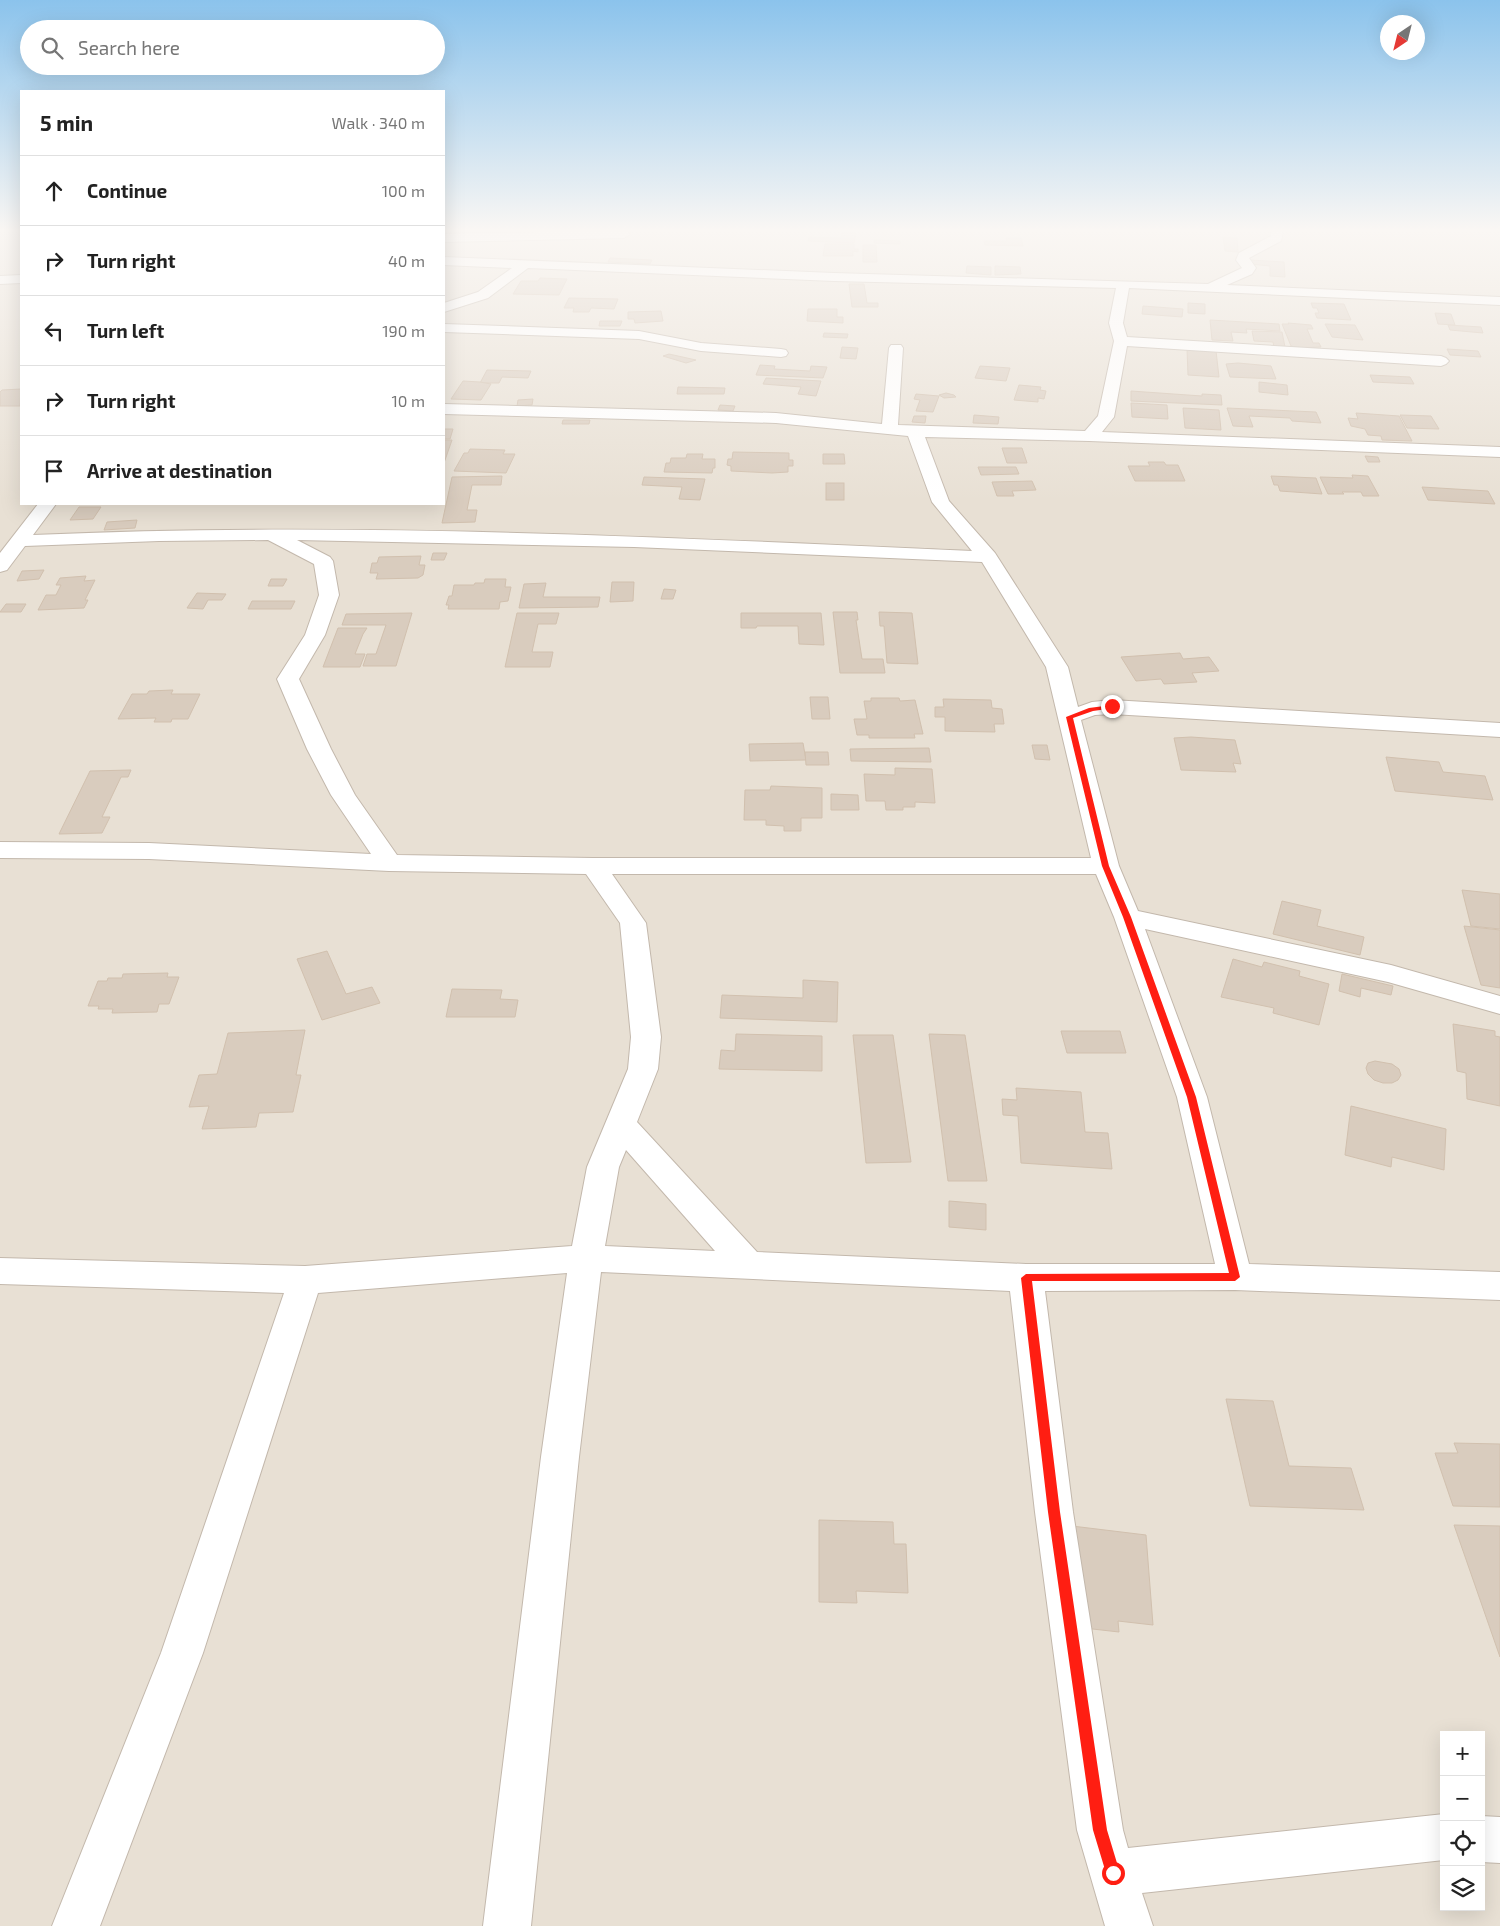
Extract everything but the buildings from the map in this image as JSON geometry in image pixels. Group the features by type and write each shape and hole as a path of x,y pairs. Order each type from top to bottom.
{"street":[{"path":"1089,436 1106,417 1121,341 1117,321"},
{"path":"445,328 639,335 701,347 781,353"},
{"path":"1121,341 1441,361"},
{"path":"890,429 896,348"},
{"path":"445,409 776,418 915,432 1089,436 1500,452"},
{"path":"915,432 941,502 988,557 1057,667 1106,866 1127,917 1192,1097 1235,1277"},
{"path":"0,566 46,505"},
{"path":"18,541 159,535 271,534 634,541 988,557"},
{"path":"271,534 323,561 329,595 315,635 288,679 319,749 343,795 389,864"},
{"path":"1070,717 1092,709 1112,706 1500,730"},
{"path":"0,850 149,851 389,864 1106,866"},
{"path":"507,1926 560,1457 586,1258 604,1167 614,1137 621,1126 643,1069 646,1037 639,959 633,923 593,866"},
{"path":"1127,917 1391,974 1500,1004"},
{"path":"621,1126 748,1265"},
{"path":"0,1271 305,1280 586,1258 1026,1278 1235,1277 1500,1286"},
{"path":"1026,1278 1054,1512 1100,1830 1129,1926"},
{"path":"76,1926 182,1653 305,1280"},
{"path":"1113,1873 1440,1837"},
{"path":"1485,1839 1500,1840"}],"shaded area":[{"path":"0,321 20,321 20,505 445,505 445,321 1500,321 1500,1926 0,1926"}],"route":[{"path":"1112,706 1092,709 1070,717 1106,866 1127,917 1192,1097 1235,1277 1026,1278 1054,1512 1100,1830 1113,1873"}]}
